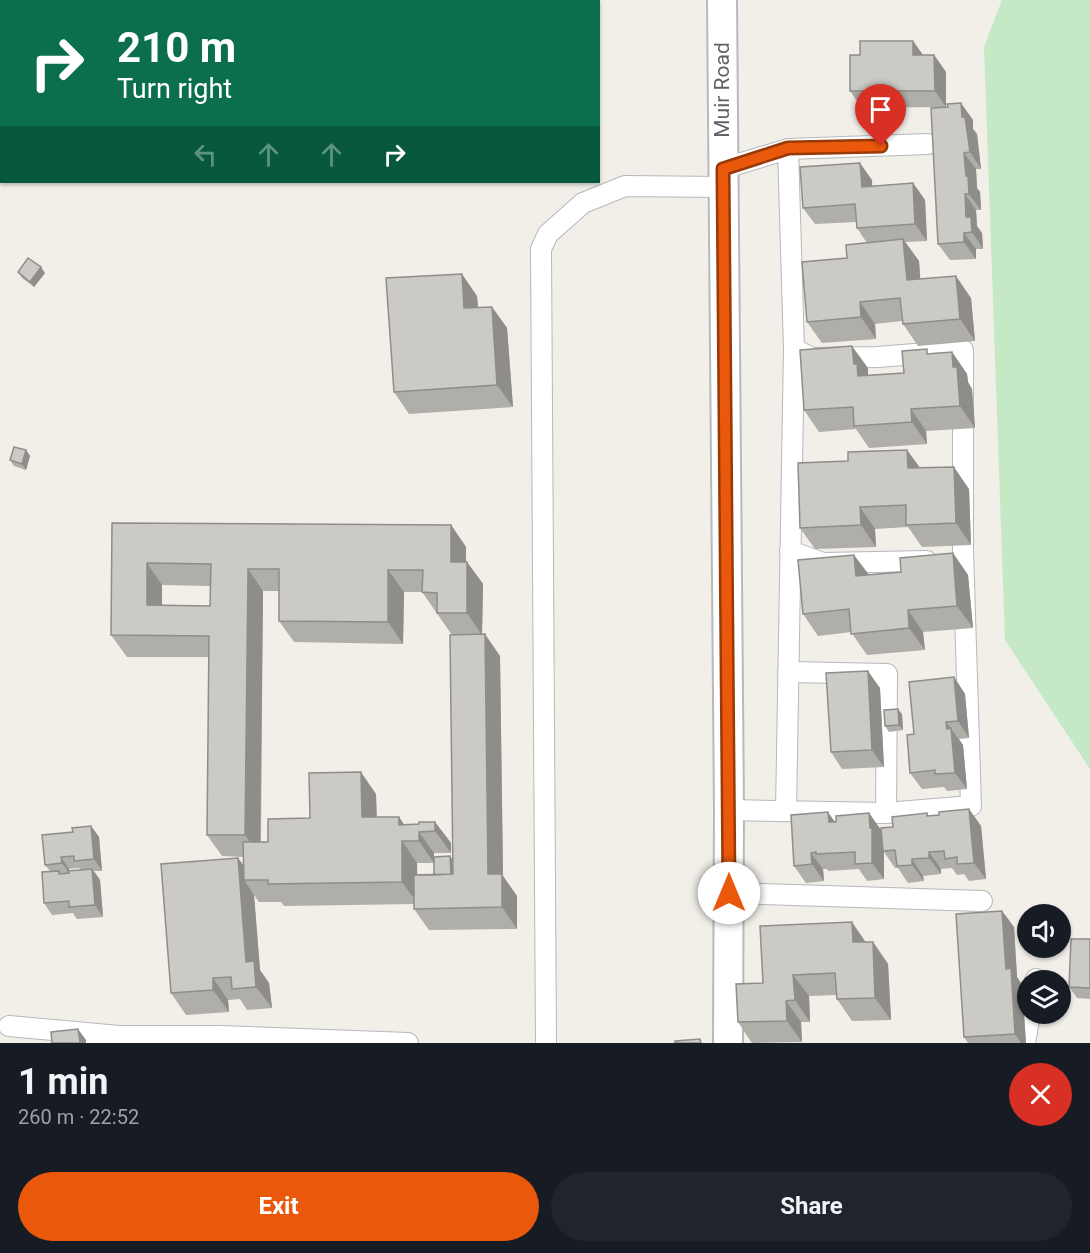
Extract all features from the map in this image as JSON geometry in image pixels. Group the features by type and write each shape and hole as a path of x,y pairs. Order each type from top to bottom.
{"main road":[{"name":"Muir Road","path":"722,0 729,810 728,1043"}],"street":[{"path":"546,1043 541,249 548,234 583,203 625,186 723,178 788,148 928,144"},
{"path":"786,811 794,349 788,148"},
{"path":"729,810 886,813 971,806 963,561 963,350 878,357 812,358 794,349"},
{"path":"790,551 823,563 963,561"},
{"path":"788,672 887,674 886,813"},
{"path":"729,893 982,901"},
{"path":"1025,1043 1028,1024"},
{"path":"9,1026 119,1036 408,1043"}],"green space":[{"path":"1002,0 1090,0 1090,769 1005,640 984,47"}],"building":[{"path":"860,41 913,41 913,55 934,55 935,91 850,91 850,55 860,55"},
{"path":"961,103 970,152 964,153 969,194 965,194 966,217 971,217 972,232 964,233 964,242 938,244 931,108 948,107 947,104"},
{"path":"860,163 862,187 913,183 915,224 857,228 855,204 803,208 800,167"},
{"path":"903,239 907,280 956,276 960,319 903,324 900,298 860,302 861,317 807,322 802,262 847,258 846,245"},
{"path":"28,258 41,267 30,282 18,272"},
{"path":"462,274 464,308 492,307 497,385 394,392 386,278"},
{"path":"852,346 858,376 904,373 902,351 927,349 927,354 952,352 953,367 957,367 960,406 911,409 912,422 854,426 853,407 804,410 800,350"},
{"path":"14,447 26,450 22,464 10,460"},
{"path":"907,450 908,468 954,467 956,523 906,525 906,505 860,507 861,525 800,528 798,463 848,461 848,452"},
{"path":"112,523 451,525 451,562 467,562 467,613 437,613 437,593 422,592 423,570 388,570 388,622 279,621 279,569 248,569 245,835 207,835 209,636 111,635","holes":["147,563 211,564 210,606 147,605"]},
{"path":"953,553 957,606 908,610 909,628 851,634 849,609 803,614 798,560 854,555 856,576 901,572 900,558"},
{"path":"485,634 488,874 502,874 502,907 414,909 414,875 453,874 450,635"},
{"path":"868,671 872,750 831,752 826,673"},
{"path":"954,677 958,721 946,722 947,729 951,728 955,773 935,774 935,770 910,773 907,735 914,734 909,682"},
{"path":"898,709 899,725 885,726 884,710"},
{"path":"361,772 362,817 399,817 399,825 435,822 435,831 419,832 419,841 402,841 402,882 268,884 268,880 244,880 243,842 268,842 268,819 310,818 309,773"},
{"path":"969,809 974,863 957,864 957,857 945,859 944,851 929,852 929,858 912,859 912,865 897,866 895,850 883,851 881,828 893,827 892,817 927,813 927,816 939,815 939,812"},
{"path":"828,812 829,822 836,822 836,816 869,813 870,828 872,828 872,863 855,864 855,852 816,854 816,852 811,853 812,864 794,866 791,815"},
{"path":"91,826 94,859 74,861 74,856 61,857 62,863 45,865 42,835 73,832 72,828"},
{"path":"450,856 451,874 434,875 434,857"},
{"path":"238,858 246,962 254,961 256,987 232,989 231,977 213,978 213,990 171,993 161,864"},
{"path":"92,869 95,905 69,907 69,901 44,903 42,872 59,871 59,874"},
{"path":"1002,911 1006,969 1011,968 1015,1034 964,1037 956,914"},
{"path":"852,922 853,942 873,942 875,998 837,999 835,973 793,975 795,1000 786,1001 787,1021 738,1022 736,984 763,983 760,926"},
{"path":"1071,939 1090,939 1090,988 1071,987"},
{"path":"78,1029 80,1043 52,1043 51,1032"},
{"path":"700,1039 701,1043 675,1043 675,1041"}],"route":[{"path":"729,893 723,169 788,148 881,146"}]}
